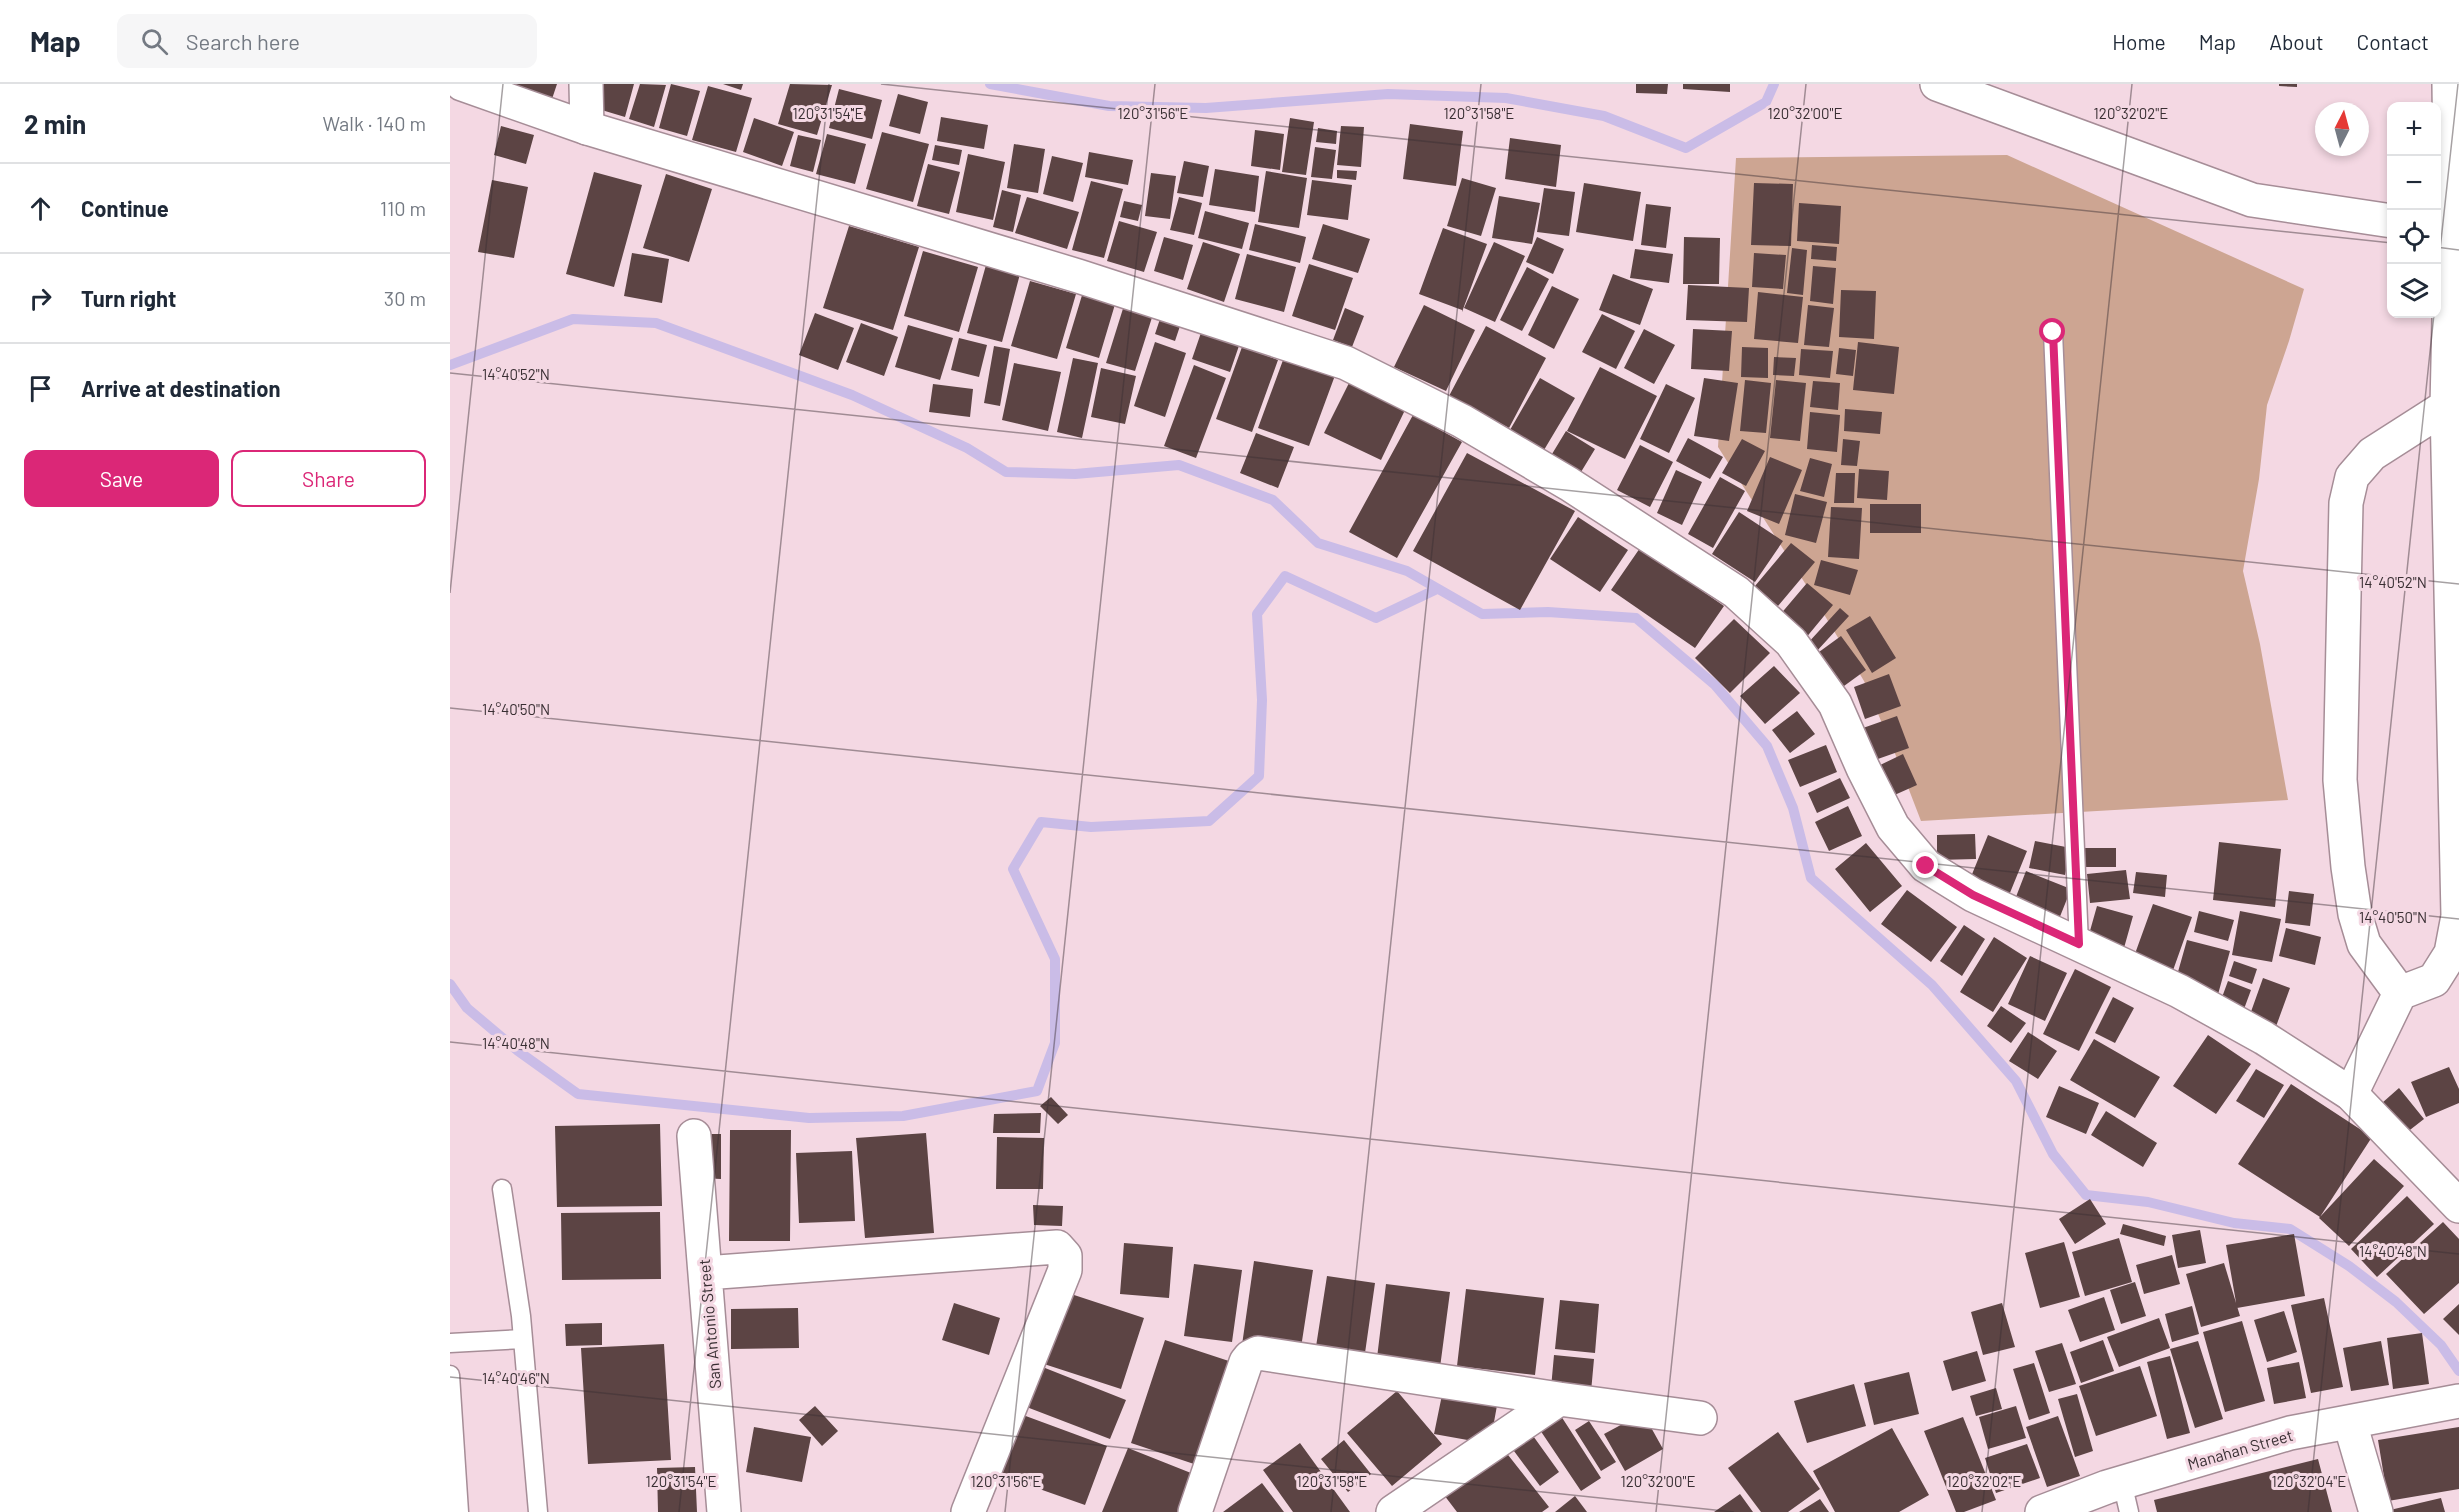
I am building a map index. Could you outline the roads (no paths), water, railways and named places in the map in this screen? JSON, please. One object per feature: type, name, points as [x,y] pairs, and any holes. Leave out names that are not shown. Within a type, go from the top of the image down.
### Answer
[{"type":"street","points":[[462,84],[587,128],[1078,276],[1346,363],[1462,421],[1569,484],[1736,592],[1791,642],[1835,704],[1863,768],[1893,827],[1926,866],[1973,895],[2179,991],[2255,1033],[2351,1094],[2459,1206]]},
{"type":"street","points":[[586,84],[587,128]]},
{"type":"street","points":[[1937,84],[2252,200],[2387,220]]},
{"type":"street","points":[[2351,1094],[2400,993],[2434,980],[2451,953],[2458,916],[2446,406],[2454,280],[2444,230],[2449,84]]},
{"type":"street","points":[[2400,993],[2364,944],[2355,914],[2348,867],[2340,780],[2346,503],[2352,477],[2372,454],[2446,406]]},
{"type":"street","name":"San Antonio Street","points":[[694,1136],[724,1512]]},
{"type":"street","points":[[705,1273],[1057,1247],[1065,1256],[1065,1270],[968,1512]]},
{"type":"street","points":[[1195,1512],[1246,1362],[1258,1353],[1700,1418]]},
{"type":"street","points":[[1405,1509],[1559,1399]]},
{"type":"street","name":"Manahan Street","points":[[2042,1512],[2126,1497],[2290,1433],[2350,1424],[2451,1403]]},
{"type":"street","points":[[2350,1424],[2376,1512]]},
{"type":"lane","points":[[2053,332],[2079,944]]},
{"type":"lane","points":[[502,1190],[523,1339],[538,1512]]},
{"type":"lane","points":[[450,1343],[523,1339]]},
{"type":"lane","points":[[450,1376],[459,1512]]},
{"type":"waterway","points":[[990,84],[1109,106],[1206,108],[1388,94],[1506,98],[1604,116],[1686,148],[1766,102],[1774,84]]},
{"type":"waterway","points":[[450,365],[573,319],[656,323],[852,395],[967,448],[1006,472],[1075,474],[1179,465],[1273,500],[1318,543],[1407,571],[1482,614],[1548,612],[1636,618],[1715,685],[1767,746],[1793,808],[1811,878],[1932,985],[2016,1081],[2053,1154],[2086,1195],[2148,1202],[2234,1223],[2290,1229],[2349,1266],[2396,1302],[2441,1345],[2459,1371]]},
{"type":"waterway","points":[[450,984],[467,1008],[518,1051],[578,1094],[809,1118],[903,1116],[1037,1091],[1055,1043],[1055,959],[1013,869],[1041,822],[1091,827],[1209,821],[1259,776],[1262,700],[1257,614],[1285,576],[1376,618],[1437,589]]}]
